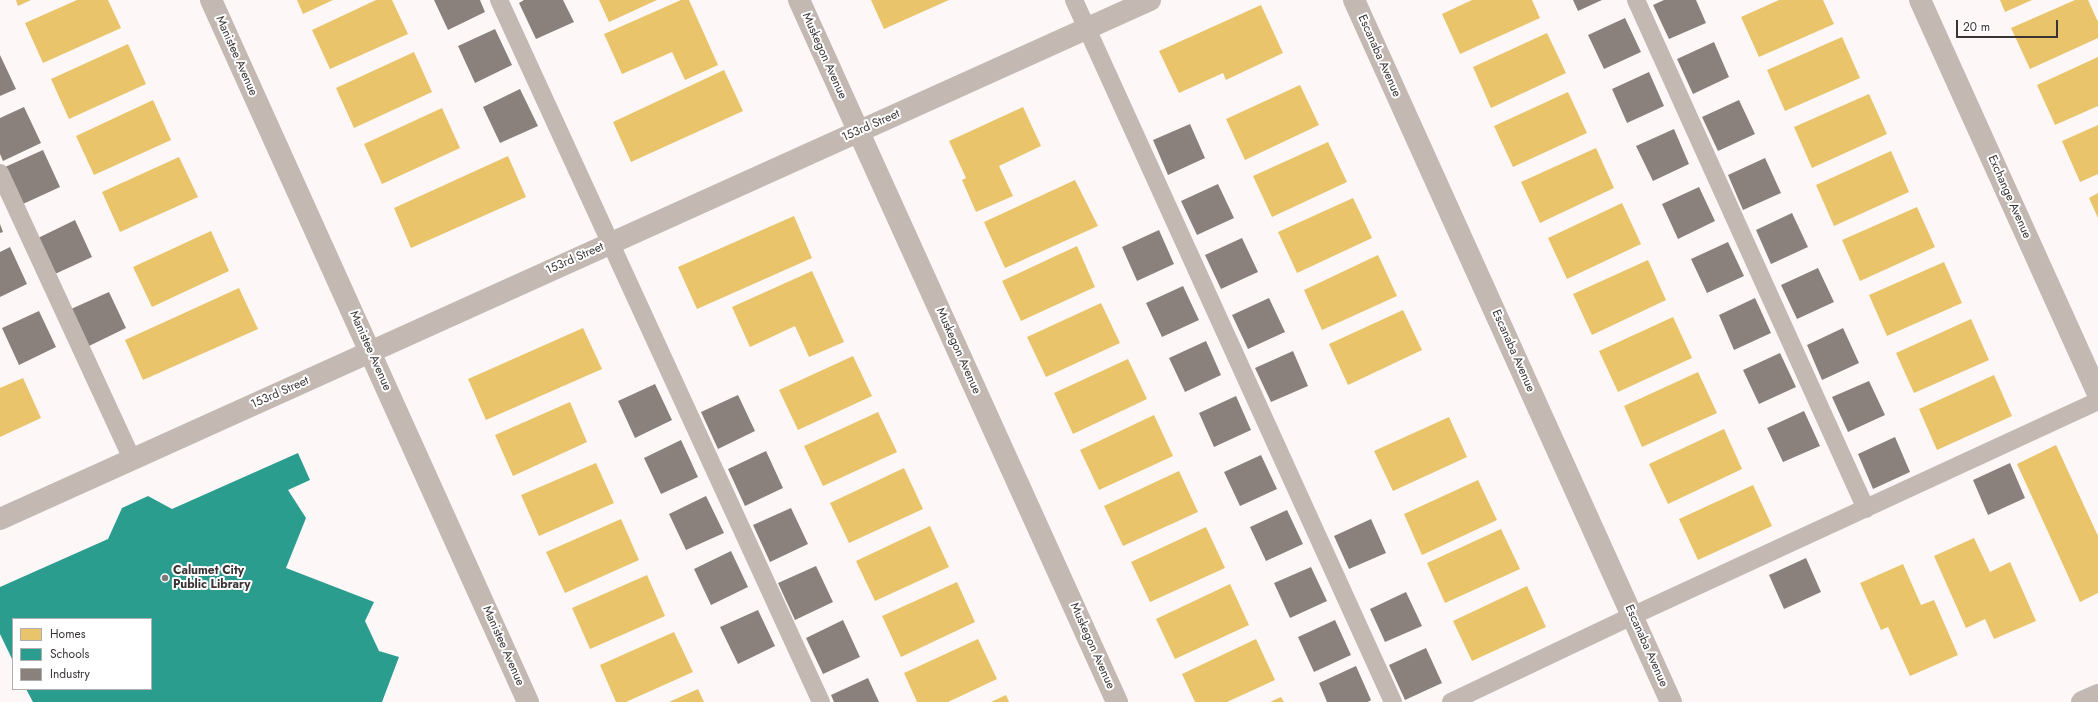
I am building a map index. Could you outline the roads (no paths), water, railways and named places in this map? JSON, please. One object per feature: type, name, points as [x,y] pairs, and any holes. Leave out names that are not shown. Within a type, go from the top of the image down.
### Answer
[{"type":"street","name":"Manistee Avenue","points":[[211,0],[528,702]]},
{"type":"street","name":"Muskegon Avenue","points":[[799,0],[1117,702]]},
{"type":"street","name":"153rd Street","points":[[0,519],[1150,0]]},
{"type":"street","name":"Escanaba Avenue","points":[[1354,0],[1671,702]]},
{"type":"street","name":"Exchange Avenue","points":[[1920,0],[2098,394]]},
{"type":"street","points":[[2082,702],[2098,695]]},
{"type":"lane","points":[[499,0],[609,244],[821,702]]},
{"type":"lane","points":[[1074,0],[1393,702]]},
{"type":"lane","points":[[1636,0],[1866,509]]},
{"type":"lane","points":[[0,173],[132,459]]},
{"type":"lane","points":[[1451,702],[1632,616],[2098,401]]},
{"type":"place","name":"Calumet City Public Library","points":[[165,578]]}]
